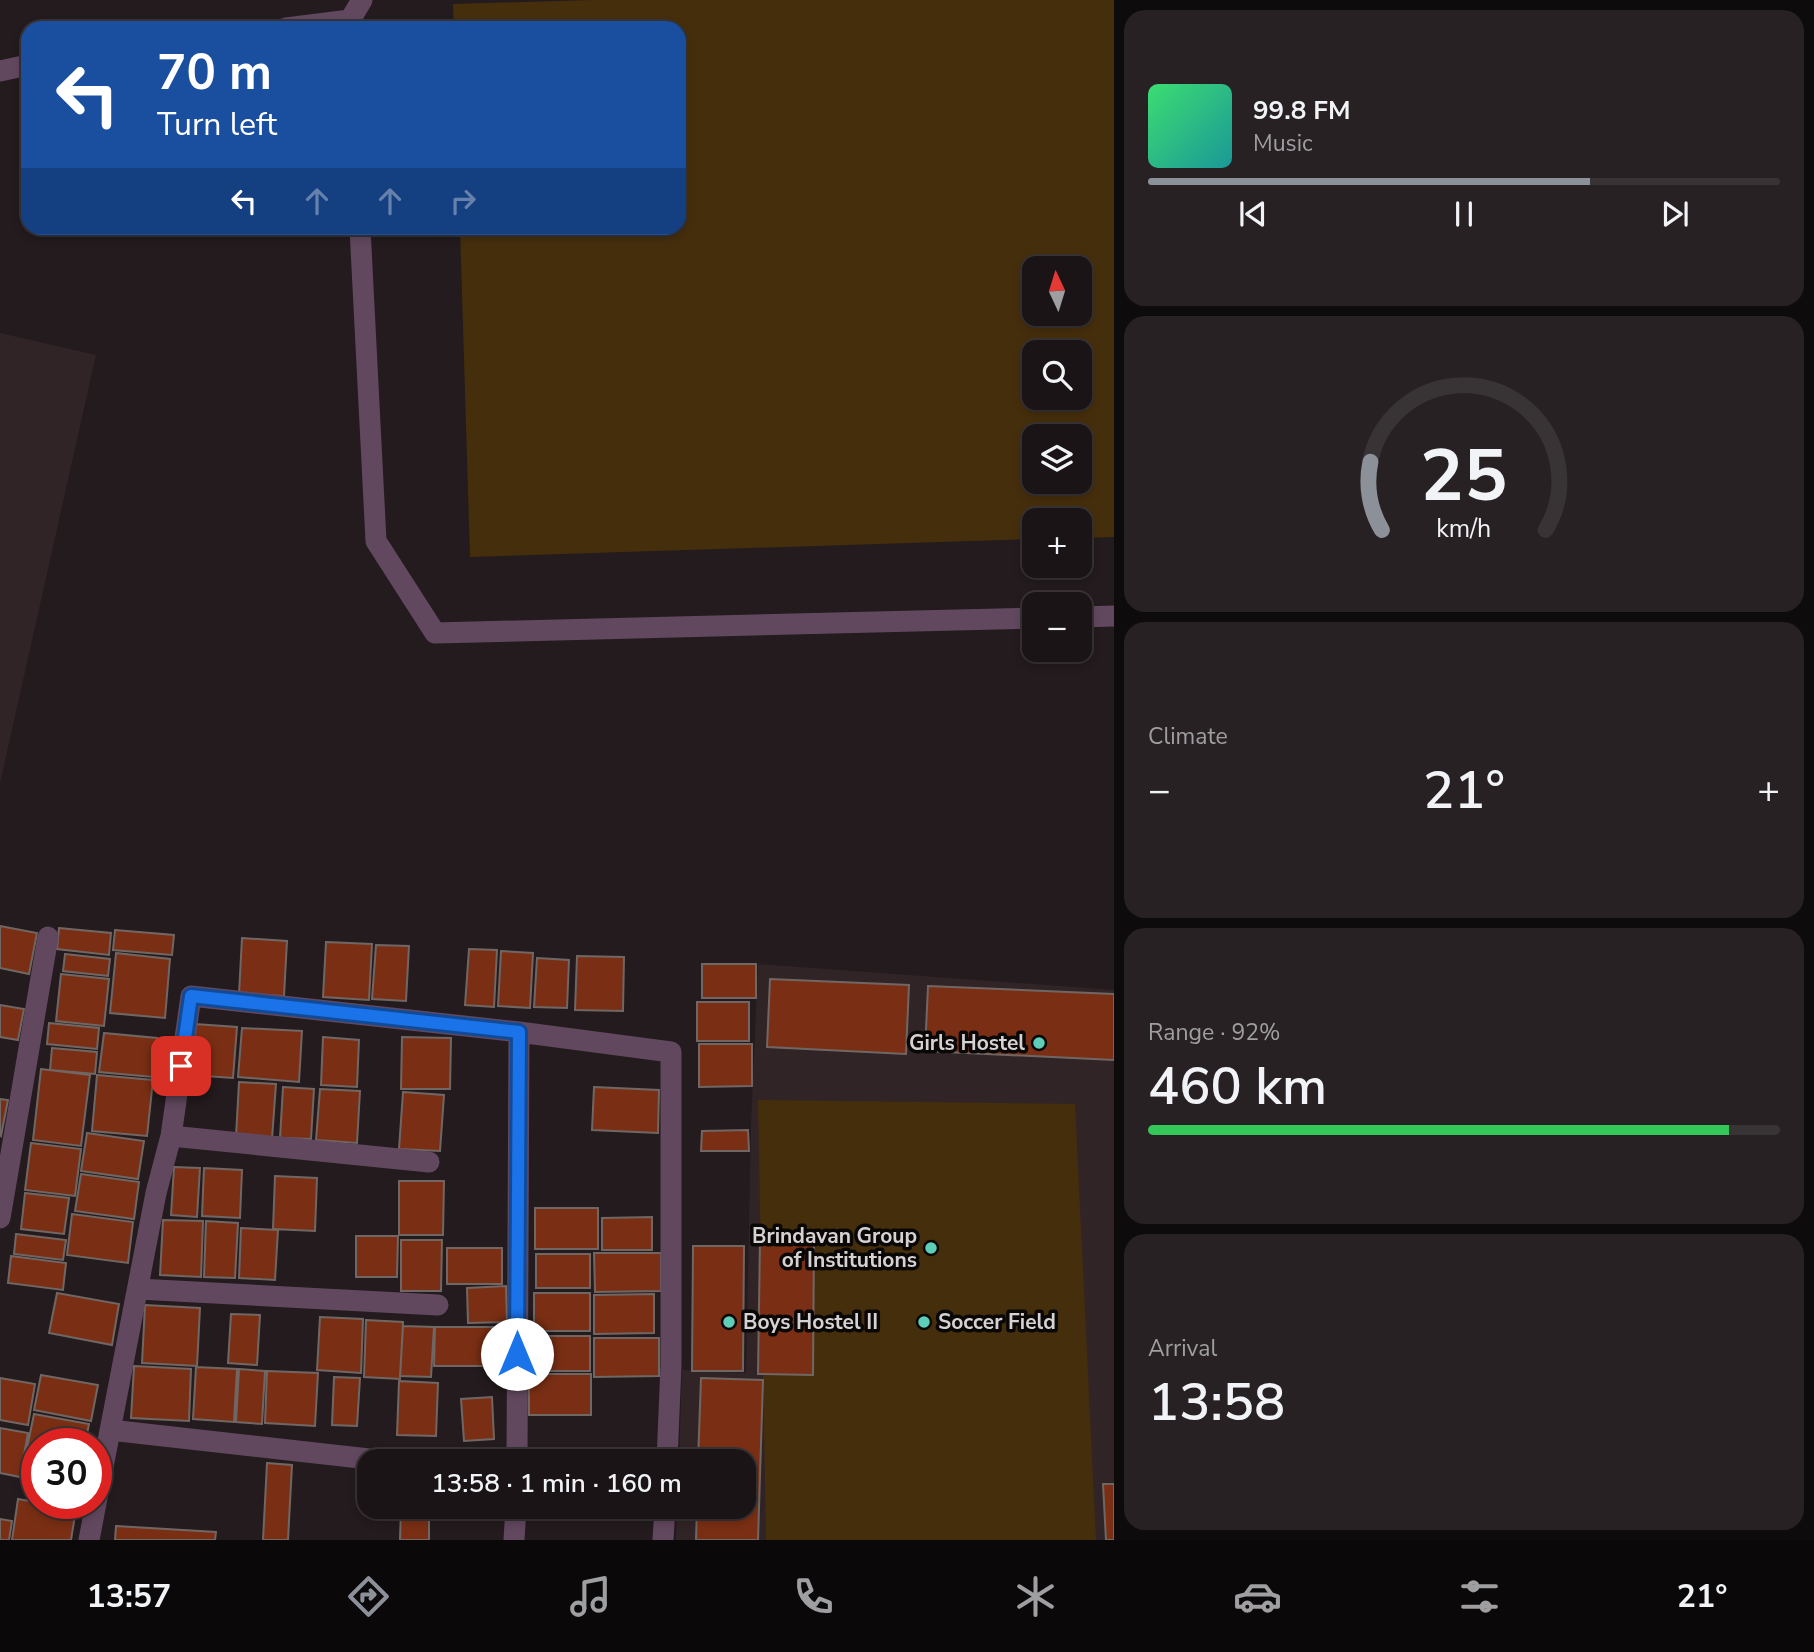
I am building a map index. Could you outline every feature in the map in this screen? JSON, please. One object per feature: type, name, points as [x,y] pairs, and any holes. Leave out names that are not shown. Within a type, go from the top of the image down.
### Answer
[{"type":"street","points":[[352,21],[362,0]]},
{"type":"street","points":[[0,71],[21,66]]},
{"type":"street","points":[[360,235],[376,541],[435,633],[1022,618]]},
{"type":"street","points":[[1092,617],[1114,616]]},
{"type":"street","points":[[0,1218],[48,937]]},
{"type":"street","points":[[110,1428],[156,1193],[171,1136],[191,996],[519,1032],[671,1052],[671,1365],[668,1449]]},
{"type":"street","points":[[517,1449],[519,1032]]},
{"type":"street","points":[[171,1136],[429,1162]]},
{"type":"street","points":[[138,1289],[439,1305]]},
{"type":"street","points":[[112,1430],[357,1458]]},
{"type":"street","points":[[89,1540],[93,1519]]},
{"type":"street","points":[[514,1540],[515,1519]]},
{"type":"street","points":[[663,1540],[664,1519]]},
{"type":"shaded area","points":[[591,0],[1114,0],[1114,537],[1092,538],[1092,508],[1022,508],[1022,539],[470,557],[460,235],[686,235],[686,21],[454,21],[453,4]]},
{"type":"shaded area","points":[[0,333],[96,355],[0,783]]},
{"type":"shaded area","name":"Soccer Field","points":[[758,964],[1114,990],[1114,1540],[676,1540],[677,1519],[756,1519],[756,1449],[679,1449],[682,1370],[746,1373],[751,1125]]},
{"type":"shaded area","name":"Soccer Field","points":[[758,1100],[1075,1104],[1096,1540],[766,1540]]},
{"type":"building","points":[[0,926],[37,933],[29,974],[0,968]]},
{"type":"building","points":[[59,928],[111,933],[109,955],[57,949]]},
{"type":"building","points":[[115,930],[174,935],[172,955],[113,950]]},
{"type":"building","points":[[242,938],[287,941],[284,996],[239,994]]},
{"type":"building","points":[[326,942],[372,944],[369,1000],[323,997]]},
{"type":"building","points":[[376,945],[409,946],[406,1001],[372,999]]},
{"type":"building","points":[[469,949],[497,950],[494,1007],[465,1005]]},
{"type":"building","points":[[501,951],[533,953],[530,1008],[498,1006]]},
{"type":"building","points":[[116,953],[170,959],[165,1018],[110,1013]]},
{"type":"building","points":[[65,954],[110,959],[108,976],[63,971]]},
{"type":"building","points":[[577,956],[624,957],[623,1011],[575,1010]]},
{"type":"building","points":[[537,958],[569,960],[567,1008],[534,1007]]},
{"type":"building","points":[[702,964],[756,964],[756,998],[702,998]]},
{"type":"building","points":[[61,974],[109,979],[104,1026],[56,1021]]},
{"type":"building","points":[[770,979],[909,985],[906,1054],[767,1047]]},
{"type":"building","points":[[928,986],[1114,994],[1114,1060],[925,1051]]},
{"type":"building","points":[[697,1002],[749,1002],[749,1041],[697,1041]]},
{"type":"building","points":[[0,1005],[24,1009],[18,1040],[0,1037]]},
{"type":"building","points":[[49,1023],[99,1028],[97,1049],[47,1044]]},
{"type":"building","points":[[195,1024],[237,1027],[233,1078],[192,1075]]},
{"type":"building","points":[[242,1028],[302,1031],[299,1082],[238,1077]]},
{"type":"building","points":[[104,1033],[157,1038],[153,1077],[99,1072]]},
{"type":"building","points":[[323,1037],[359,1040],[357,1087],[321,1085]]},
{"type":"building","points":[[402,1037],[451,1038],[450,1089],[401,1089]]},
{"type":"building","points":[[699,1044],[752,1044],[752,1086],[699,1087]]},
{"type":"building","points":[[52,1048],[97,1052],[95,1074],[50,1070]]},
{"type":"building","points":[[41,1069],[90,1075],[81,1146],[33,1140]]},
{"type":"building","points":[[97,1075],[153,1080],[147,1136],[92,1131]]},
{"type":"building","points":[[239,1082],[276,1084],[272,1139],[236,1136]]},
{"type":"building","points":[[283,1087],[314,1089],[311,1139],[280,1138]]},
{"type":"building","points":[[594,1087],[659,1090],[658,1133],[592,1130]]},
{"type":"building","points":[[320,1089],[360,1091],[357,1143],[316,1140]]},
{"type":"building","points":[[403,1092],[444,1095],[440,1151],[399,1149]]},
{"type":"building","points":[[0,1099],[8,1100],[1,1136],[0,1135]]},
{"type":"building","points":[[748,1130],[749,1151],[701,1151],[702,1131]]},
{"type":"building","points":[[87,1133],[144,1141],[138,1179],[81,1171]]},
{"type":"building","points":[[31,1143],[81,1149],[75,1196],[25,1190]]},
{"type":"building","points":[[174,1167],[200,1168],[197,1217],[171,1215]]},
{"type":"building","points":[[204,1168],[242,1170],[240,1218],[202,1216]]},
{"type":"building","points":[[81,1174],[139,1182],[134,1219],[75,1211]]},
{"type":"building","points":[[275,1176],[317,1178],[315,1231],[273,1229]]},
{"type":"building","points":[[399,1181],[444,1181],[443,1235],[399,1235]]},
{"type":"building","points":[[25,1193],[69,1198],[64,1234],[21,1229]]},
{"type":"building","points":[[535,1208],[598,1208],[598,1249],[535,1249]]},
{"type":"building","points":[[72,1214],[133,1222],[128,1263],[67,1255]]},
{"type":"building","points":[[652,1217],[652,1250],[602,1250],[602,1218]]},
{"type":"building","points":[[163,1220],[203,1221],[201,1277],[160,1275]]},
{"type":"building","points":[[206,1221],[238,1223],[235,1278],[204,1277]]},
{"type":"building","points":[[241,1228],[278,1230],[275,1280],[239,1278]]},
{"type":"building","points":[[16,1234],[66,1240],[63,1260],[14,1254]]},
{"type":"building","points":[[356,1236],[398,1236],[397,1277],[356,1277]]},
{"type":"building","points":[[760,1239],[814,1239],[813,1375],[758,1374]]},
{"type":"building","points":[[401,1240],[442,1240],[441,1291],[401,1291]]},
{"type":"building","points":[[693,1246],[744,1246],[743,1371],[692,1371]]},
{"type":"building","points":[[447,1248],[502,1248],[502,1284],[447,1284]]},
{"type":"building","points":[[594,1253],[661,1253],[661,1291],[595,1292]]},
{"type":"building","points":[[536,1254],[590,1254],[590,1288],[536,1288]]},
{"type":"building","points":[[11,1256],[66,1263],[63,1290],[8,1283]]},
{"type":"building","points":[[506,1286],[507,1322],[468,1323],[467,1288]]},
{"type":"building","points":[[57,1293],[119,1304],[112,1345],[49,1333]]},
{"type":"building","points":[[534,1293],[590,1293],[590,1331],[534,1331]]},
{"type":"building","points":[[654,1294],[654,1333],[594,1334],[594,1295]]},
{"type":"building","points":[[145,1305],[200,1308],[197,1366],[142,1363]]},
{"type":"building","points":[[231,1314],[260,1315],[257,1365],[228,1363]]},
{"type":"building","points":[[320,1317],[363,1319],[361,1373],[317,1370]]},
{"type":"building","points":[[366,1320],[403,1322],[400,1379],[364,1377]]},
{"type":"building","points":[[403,1326],[434,1327],[431,1377],[400,1376]]},
{"type":"building","points":[[435,1327],[506,1327],[506,1366],[434,1366]]},
{"type":"building","points":[[528,1336],[590,1336],[590,1371],[528,1371]]},
{"type":"building","points":[[594,1338],[659,1338],[659,1376],[594,1377]]},
{"type":"building","points":[[134,1366],[191,1369],[189,1421],[131,1418]]},
{"type":"building","points":[[196,1367],[237,1369],[234,1422],[193,1419]]},
{"type":"building","points":[[239,1369],[265,1371],[262,1424],[236,1422]]},
{"type":"building","points":[[267,1371],[318,1373],[315,1426],[265,1423]]},
{"type":"building","points":[[529,1374],[591,1374],[591,1415],[529,1415]]},
{"type":"building","points":[[41,1375],[98,1385],[91,1421],[34,1410]]},
{"type":"building","points":[[334,1377],[360,1378],[357,1426],[332,1425]]},
{"type":"building","points":[[0,1378],[35,1384],[28,1425],[0,1420]]},
{"type":"building","points":[[701,1378],[763,1380],[758,1540],[696,1540],[697,1519],[756,1519],[756,1449],[698,1449]]},
{"type":"building","points":[[399,1381],[438,1383],[436,1436],[397,1435]]},
{"type":"building","points":[[492,1397],[494,1439],[464,1441],[461,1399]]},
{"type":"building","points":[[34,1414],[89,1424],[88,1428],[31,1428]]},
{"type":"building","points":[[0,1428],[21,1432],[20,1477],[0,1473]]},
{"type":"building","points":[[267,1463],[292,1465],[288,1540],[263,1540]]},
{"type":"building","points":[[1103,1484],[1114,1484],[1114,1540],[1106,1540]]},
{"type":"building","points":[[18,1499],[21,1500],[21,1519],[74,1519],[71,1540],[12,1540]]},
{"type":"building","points":[[0,1519],[12,1521],[9,1540],[0,1540]]},
{"type":"building","points":[[401,1519],[429,1519],[429,1540],[400,1540]]},
{"type":"building","points":[[116,1526],[216,1532],[215,1540],[115,1540]]},
{"type":"place","name":"Girls Hostel","points":[[1039,1043]]},
{"type":"place","name":"Brindavan Group of Institutions","points":[[931,1248]]},
{"type":"place","name":"Boys Hostel II","points":[[729,1322]]},
{"type":"place","name":"Soccer Field","points":[[924,1322]]},
{"type":"route","points":[[181,1066],[191,996],[519,1032],[517,1354]]}]
